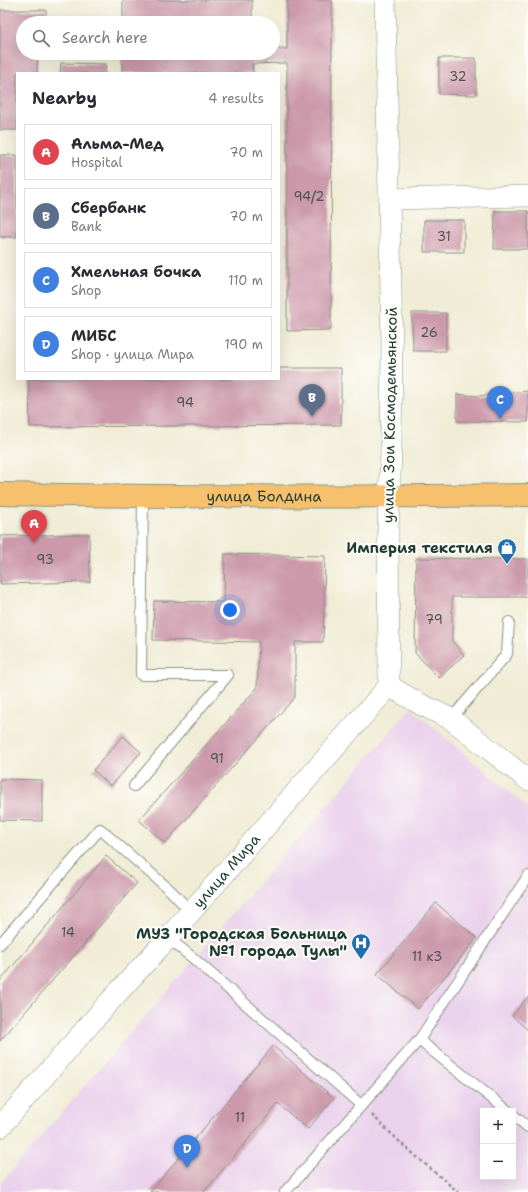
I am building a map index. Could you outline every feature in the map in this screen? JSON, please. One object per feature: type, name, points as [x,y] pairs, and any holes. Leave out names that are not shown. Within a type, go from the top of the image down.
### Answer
[{"type":"main road","name":"улица Болдина","points":[[0,494],[389,497],[528,495]]},
{"type":"street","name":"улица Зои Космодемьянской","points":[[386,0],[392,350],[389,497],[389,686]]},
{"type":"street","points":[[390,198],[528,196]]},
{"type":"street","points":[[389,686],[420,704],[451,719],[528,780]]},
{"type":"street","name":"улица Мира","points":[[0,1128],[111,1000],[168,938],[389,686]]},
{"type":"lane","points":[[134,786],[228,675],[141,675],[143,496]]},
{"type":"lane","points":[[451,719],[507,654],[509,622]]},
{"type":"lane","points":[[0,944],[100,829],[171,891],[191,912]]},
{"type":"lane","points":[[285,1192],[420,1040],[528,876]]},
{"type":"lane","points":[[168,938],[193,958],[361,1105]]},
{"type":"lane","points":[[420,1040],[504,1108]]},
{"type":"lane","points":[[516,1117],[528,1127]]},
{"type":"path","points":[[361,1105],[403,1145],[458,1192]]},
{"type":"shaded area","name":"МУЗ \"Городская Больница №1 города Тулы\"","points":[[411,708],[528,808],[528,1192],[0,1192],[0,1184]]},
{"type":"building","points":[[123,0],[252,0],[252,16],[123,16]]},
{"type":"building","points":[[287,0],[332,0],[331,330],[287,331],[287,63],[252,64],[253,72],[122,72],[122,60],[280,60],[280,49],[287,49]]},
{"type":"building","points":[[0,10],[46,10],[46,16],[16,16],[16,60],[38,60],[37,72],[16,72],[16,130],[0,130]]},
{"type":"building","points":[[439,58],[476,58],[476,95],[439,94]]},
{"type":"building","points":[[61,63],[106,64],[105,72],[60,72]]},
{"type":"building","points":[[0,155],[16,155],[16,237],[0,237]]},
{"type":"building","points":[[495,211],[528,211],[528,249],[494,249]]},
{"type":"building","points":[[424,220],[464,220],[464,252],[424,252]]},
{"type":"building","points":[[412,313],[446,313],[446,351],[413,351]]},
{"type":"building","points":[[280,368],[341,368],[341,425],[30,427],[29,380],[280,380]]},
{"type":"building","points":[[528,391],[528,422],[457,421],[457,394],[477,396]]},
{"type":"building","points":[[89,534],[90,582],[0,584],[0,536]]},
{"type":"building","points":[[225,554],[325,556],[323,642],[295,642],[295,697],[165,843],[139,820],[257,688],[259,642],[153,640],[154,601],[224,602]]},
{"type":"building","points":[[416,558],[528,559],[528,597],[452,597],[452,641],[464,655],[439,678],[415,653]]},
{"type":"building","points":[[123,736],[141,752],[111,786],[93,770]]},
{"type":"building","points":[[0,779],[42,780],[42,821],[0,820]]},
{"type":"building","points":[[106,856],[137,883],[0,1041],[0,981]]},
{"type":"building","points":[[436,903],[477,938],[418,1009],[377,974]]},
{"type":"building","points":[[528,997],[528,1030],[512,1016]]},
{"type":"building","points":[[273,1046],[334,1098],[308,1129],[278,1104],[204,1192],[150,1192]]},
{"type":"place","name":"Сбербанк","points":[[312,417]]},
{"type":"place","name":"Хмельная бочка","points":[[500,419]]},
{"type":"place","name":"Альма-Мед","points":[[34,543]]},
{"type":"place","name":"Империя текстиля","points":[[507,565]]},
{"type":"place","name":"МУЗ \"Городская Больница №1 города Тулы\"","points":[[361,960]]},
{"type":"place","name":"МИБС","points":[[187,1168]]}]
